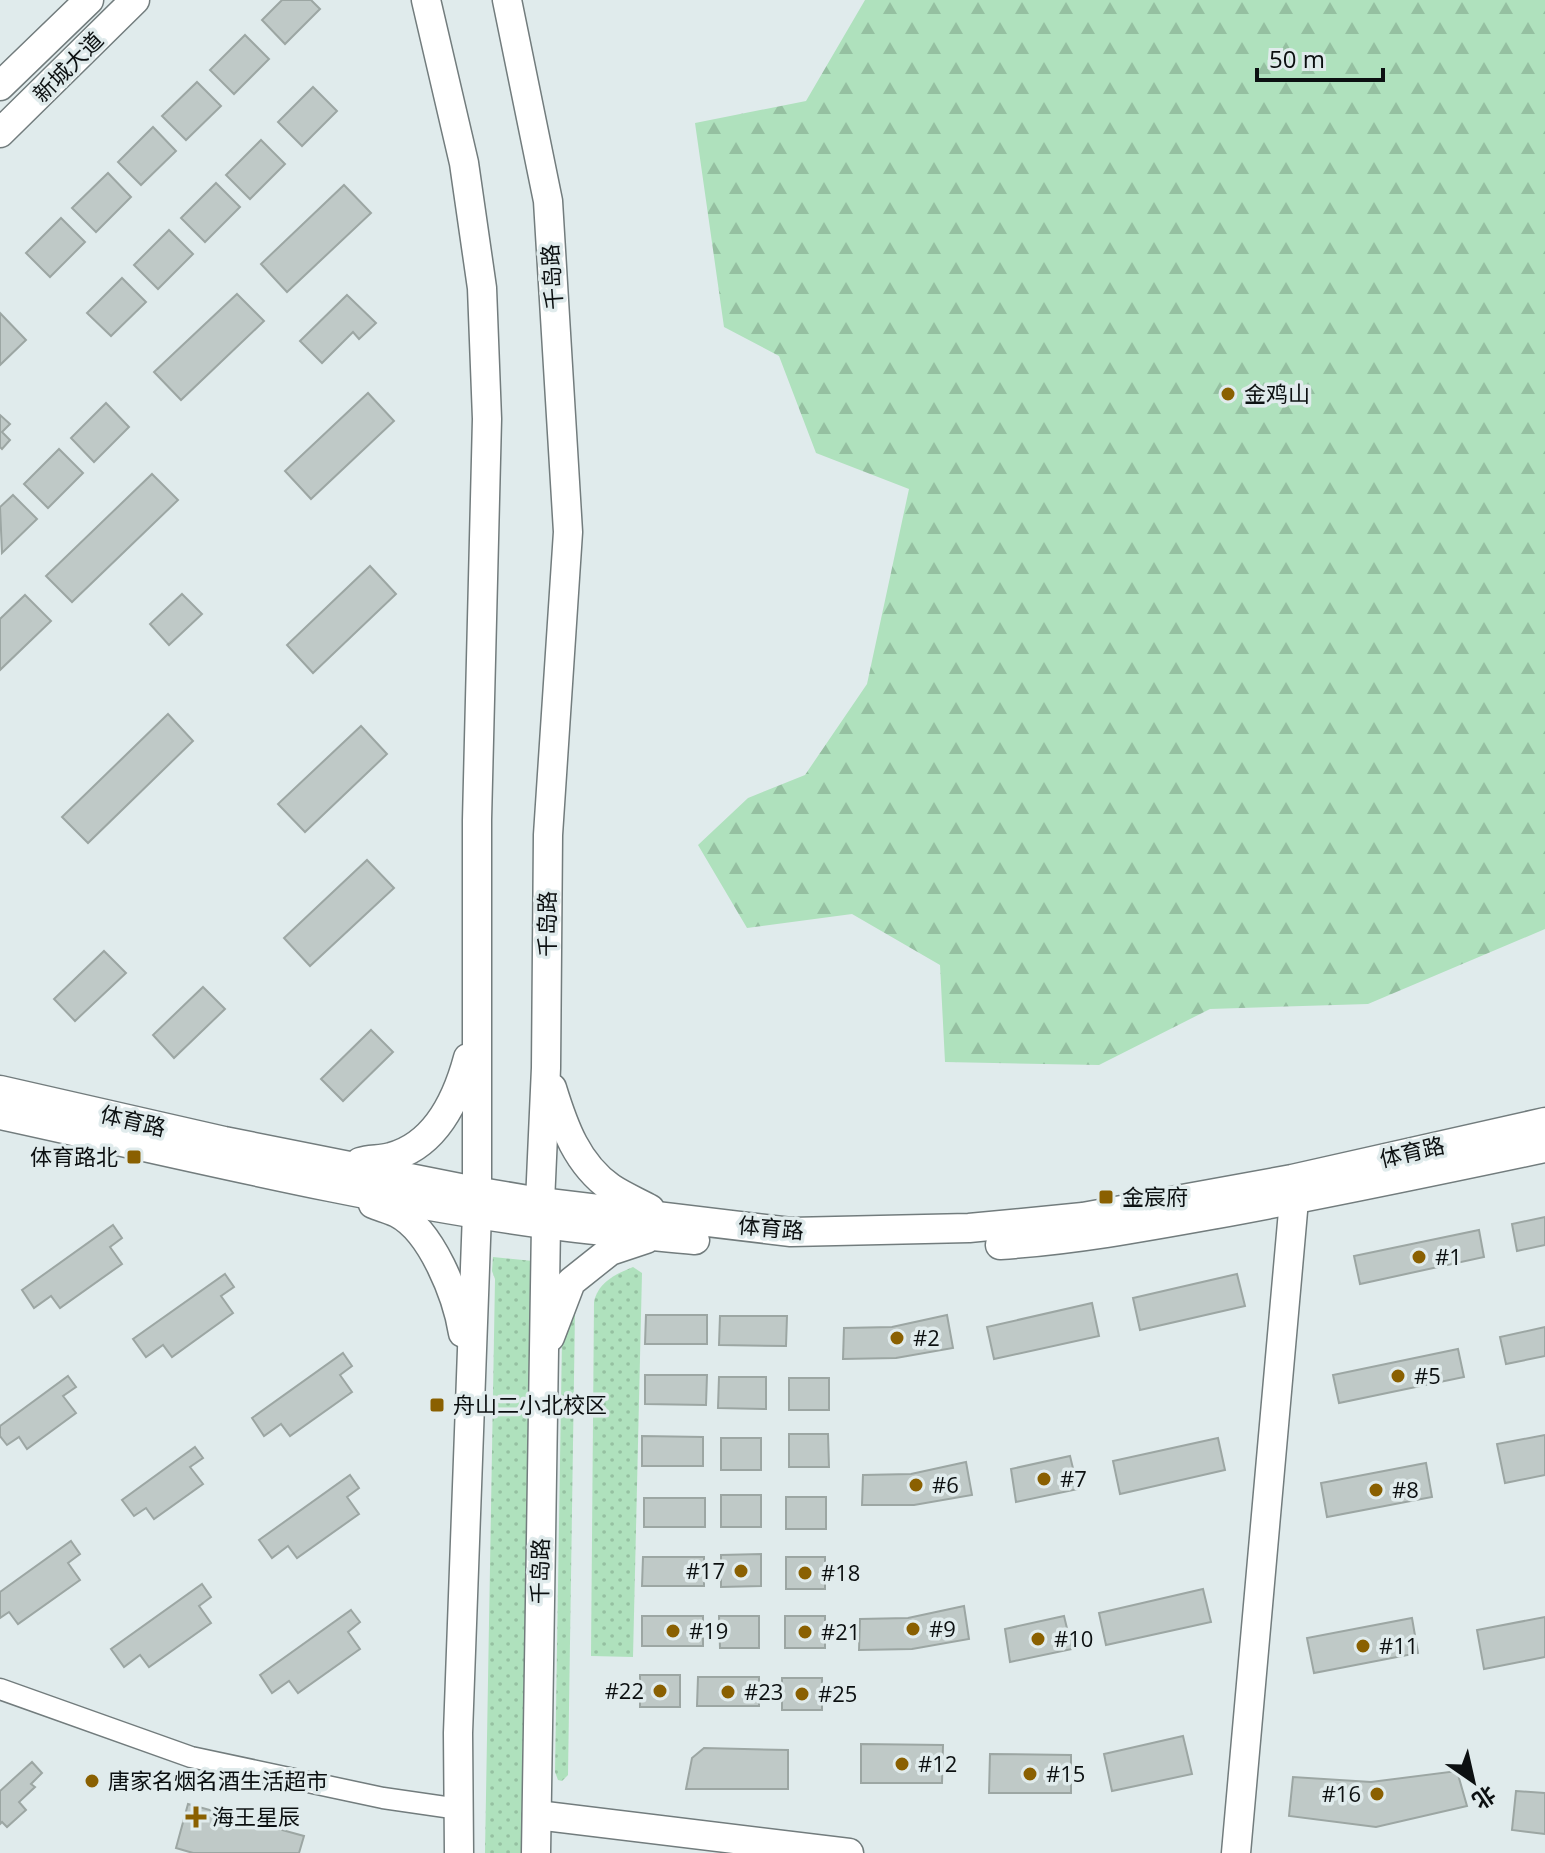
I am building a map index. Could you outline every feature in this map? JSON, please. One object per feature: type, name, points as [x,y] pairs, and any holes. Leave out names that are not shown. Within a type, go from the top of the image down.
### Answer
[{"type":"street","name":"新城大道","points":[[0,86],[89,0]]},
{"type":"street","name":"新城大道","points":[[0,133],[135,0]]},
{"type":"street","points":[[426,0],[464,163],[482,288],[487,419],[477,820],[476,1202],[458,1733],[459,1853]]},
{"type":"street","name":"千岛路","points":[[507,0],[548,201],[568,532],[548,835],[536,1853]]},
{"type":"street","points":[[344,1165],[393,1157],[419,1143],[440,1124],[455,1098],[476,1022]]},
{"type":"street","points":[[543,1357],[571,1282],[610,1251],[658,1226],[590,1171],[575,1149],[561,1118],[546,1068]]},
{"type":"street","name":"体育路","points":[[2,1106],[224,1141],[344,1165],[476,1202]]},
{"type":"street","name":"体育路","points":[[2,1106],[285,1176],[658,1226],[792,1249],[975,1247],[1065,1241],[1293,1190],[1545,1122]]},
{"type":"street","name":"体育路","points":[[1293,1190],[1545,1148]]},
{"type":"street","points":[[285,1176],[304,1187],[398,1214],[414,1227],[434,1255],[459,1309],[471,1370]]},
{"type":"street","points":[[1236,1853],[1293,1190]]},
{"type":"street","points":[[0,1689],[191,1757],[383,1798],[459,1809]]},
{"type":"street","points":[[537,1815],[849,1853]]},
{"type":"green space","points":[[865,0],[1545,0],[1545,929],[1368,1004],[1210,1009],[1099,1065],[945,1062],[940,965],[852,914],[747,928],[698,845],[748,798],[805,775],[867,684],[909,489],[816,453],[779,356],[724,327],[695,123],[806,101]]},
{"type":"green space","points":[[493,1257],[533,1261],[522,1853],[485,1853]]},
{"type":"green space","points":[[633,1267],[642,1273],[633,1657],[591,1656],[594,1302],[604,1284]]},
{"type":"green space","points":[[575,1312],[568,1775],[562,1781],[558,1780],[555,1772],[562,1338]]},
{"type":"building","points":[[282,0],[311,0],[320,9],[285,44],[262,20]]},
{"type":"building","points":[[245,35],[269,59],[234,94],[210,70]]},
{"type":"building","points":[[197,82],[221,106],[186,140],[162,116]]},
{"type":"building","points":[[313,87],[337,111],[302,146],[278,122]]},
{"type":"building","points":[[153,127],[176,151],[141,185],[118,162]]},
{"type":"building","points":[[261,140],[285,164],[250,199],[226,175]]},
{"type":"building","points":[[108,173],[131,197],[96,232],[72,208]]},
{"type":"building","points":[[216,183],[240,207],[205,242],[181,218]]},
{"type":"building","points":[[344,185],[371,213],[287,292],[261,264]]},
{"type":"building","points":[[61,218],[85,242],[50,277],[26,253]]},
{"type":"building","points":[[169,230],[193,254],[158,289],[134,265]]},
{"type":"building","points":[[122,278],[146,302],[111,336],[87,313]]},
{"type":"building","points":[[237,294],[264,321],[181,400],[154,372]]},
{"type":"building","points":[[347,295],[376,323],[359,339],[353,332],[322,363],[300,341]]},
{"type":"building","points":[[0,313],[26,340],[0,365]]},
{"type":"building","points":[[368,393],[394,421],[311,499],[285,471]]},
{"type":"building","points":[[106,403],[129,427],[94,462],[71,438]]},
{"type":"building","points":[[0,415],[10,424],[2,432],[10,440],[2,449],[0,447]]},
{"type":"building","points":[[59,449],[83,473],[48,508],[24,484]]},
{"type":"building","points":[[152,474],[178,500],[72,602],[46,576]]},
{"type":"building","points":[[13,495],[37,519],[2,553],[0,507]]},
{"type":"building","points":[[370,566],[396,594],[313,673],[287,645]]},
{"type":"building","points":[[182,594],[202,614],[169,645],[150,624]]},
{"type":"building","points":[[25,595],[51,621],[0,670],[0,619]]},
{"type":"building","points":[[168,714],[193,741],[88,843],[62,817]]},
{"type":"building","points":[[361,726],[387,754],[305,832],[278,804]]},
{"type":"building","points":[[367,860],[394,888],[310,966],[284,938]]},
{"type":"building","points":[[104,951],[126,973],[75,1021],[54,999]]},
{"type":"building","points":[[203,987],[225,1009],[174,1058],[153,1035]]},
{"type":"building","points":[[371,1030],[393,1052],[343,1101],[321,1079]]},
{"type":"building","points":[[1545,1217],[1545,1245],[1517,1251],[1512,1224]]},
{"type":"building","points":[[113,1225],[122,1238],[110,1247],[122,1264],[60,1308],[51,1296],[34,1308],[22,1290]]},
{"type":"building","name":"#1","points":[[1479,1230],[1484,1257],[1360,1284],[1354,1256]]},
{"type":"building","points":[[225,1274],[234,1287],[221,1296],[233,1313],[172,1357],[163,1345],[146,1357],[133,1339]]},
{"type":"building","points":[[1237,1274],[1245,1306],[1140,1330],[1133,1298]]},
{"type":"building","points":[[1092,1303],[1099,1336],[994,1359],[987,1327]]},
{"type":"building","points":[[646,1315],[707,1315],[707,1344],[645,1344]]},
{"type":"building","name":"#2","points":[[947,1315],[953,1348],[896,1358],[843,1359],[844,1328],[892,1327]]},
{"type":"building","points":[[720,1316],[787,1316],[786,1346],[719,1345]]},
{"type":"building","points":[[1545,1327],[1545,1356],[1506,1364],[1500,1337]]},
{"type":"building","name":"#5","points":[[1458,1349],[1464,1377],[1339,1403],[1333,1375]]},
{"type":"building","points":[[343,1353],[352,1366],[340,1375],[352,1392],[290,1436],[281,1424],[264,1436],[252,1418]]},
{"type":"building","points":[[645,1375],[707,1375],[706,1405],[645,1404]]},
{"type":"building","points":[[68,1376],[76,1387],[63,1396],[76,1413],[27,1449],[19,1437],[7,1445],[0,1436],[0,1426]]},
{"type":"building","points":[[719,1377],[766,1377],[766,1409],[718,1408]]},
{"type":"building","points":[[789,1378],[829,1378],[829,1410],[789,1410]]},
{"type":"building","points":[[789,1434],[828,1434],[829,1467],[789,1467]]},
{"type":"building","points":[[1545,1435],[1545,1475],[1505,1483],[1497,1444]]},
{"type":"building","points":[[642,1436],[703,1437],[703,1466],[642,1466]]},
{"type":"building","points":[[721,1438],[761,1438],[761,1470],[721,1470]]},
{"type":"building","points":[[1218,1438],[1225,1470],[1120,1494],[1113,1461]]},
{"type":"building","points":[[195,1447],[203,1458],[190,1467],[203,1484],[154,1519],[146,1508],[134,1516],[122,1500]]},
{"type":"building","name":"#7","points":[[1070,1456],[1078,1489],[1016,1502],[1011,1469]]},
{"type":"building","name":"#6","points":[[966,1462],[972,1495],[914,1505],[862,1505],[863,1475],[911,1474]]},
{"type":"building","name":"#8","points":[[1426,1463],[1432,1497],[1327,1517],[1321,1483]]},
{"type":"building","points":[[350,1475],[359,1488],[347,1497],[359,1514],[297,1558],[288,1546],[272,1558],[259,1540]]},
{"type":"building","points":[[721,1495],[761,1495],[761,1527],[721,1527]]},
{"type":"building","points":[[786,1497],[826,1497],[826,1529],[786,1529]]},
{"type":"building","points":[[644,1498],[705,1498],[705,1527],[644,1527]]},
{"type":"building","points":[[71,1541],[80,1554],[68,1563],[80,1580],[18,1624],[9,1612],[0,1618],[0,1592]]},
{"type":"building","name":"#17","points":[[761,1554],[761,1586],[721,1587],[721,1555]]},
{"type":"building","points":[[643,1557],[704,1557],[704,1586],[642,1586]]},
{"type":"building","name":"#18","points":[[786,1557],[825,1557],[825,1589],[786,1589]]},
{"type":"building","points":[[202,1584],[211,1597],[199,1606],[211,1623],[149,1667],[140,1655],[124,1667],[111,1649]]},
{"type":"building","points":[[1203,1589],[1211,1622],[1106,1645],[1099,1613]]},
{"type":"building","name":"#9","points":[[964,1606],[969,1639],[912,1649],[859,1650],[860,1619],[908,1618]]},
{"type":"building","points":[[351,1610],[360,1622],[348,1632],[360,1649],[298,1693],[289,1681],[272,1693],[260,1675]]},
{"type":"building","name":"#19","points":[[642,1616],[703,1616],[703,1646],[642,1646]]},
{"type":"building","points":[[719,1616],[759,1616],[759,1648],[720,1648]]},
{"type":"building","name":"#21","points":[[785,1616],[825,1616],[825,1648],[785,1648]]},
{"type":"building","name":"#10","points":[[1064,1616],[1072,1649],[1010,1662],[1005,1629]]},
{"type":"building","points":[[1545,1617],[1545,1657],[1484,1669],[1477,1630]]},
{"type":"building","name":"#11","points":[[1412,1618],[1418,1653],[1314,1673],[1307,1638]]},
{"type":"building","name":"#22","points":[[640,1675],[680,1675],[680,1707],[640,1707]]},
{"type":"building","name":"#23","points":[[698,1677],[759,1677],[759,1706],[697,1706]]},
{"type":"building","name":"#25","points":[[782,1678],[822,1678],[822,1710],[782,1710]]},
{"type":"building","points":[[1183,1736],[1192,1774],[1112,1791],[1104,1754]]},
{"type":"building","name":"#12","points":[[861,1744],[943,1745],[942,1783],[861,1783]]},
{"type":"building","points":[[704,1748],[788,1750],[788,1789],[686,1789],[692,1758]]},
{"type":"building","name":"#15","points":[[990,1754],[1071,1755],[1071,1793],[989,1793]]},
{"type":"building","points":[[32,1762],[42,1773],[31,1784],[35,1787],[19,1802],[26,1810],[7,1827],[2,1822],[0,1824],[0,1791]]},
{"type":"building","name":"#16","points":[[1457,1771],[1467,1806],[1376,1827],[1289,1816],[1293,1777],[1371,1782]]},
{"type":"building","points":[[1516,1791],[1545,1793],[1545,1834],[1512,1830]]},
{"type":"building","points":[[188,1804],[304,1836],[299,1853],[193,1853],[176,1848]]},
{"type":"place","name":"金鸡山","points":[[1228,394]]},
{"type":"place","name":"体育路北","points":[[134,1157]]},
{"type":"place","name":"金宸府","points":[[1106,1197]]},
{"type":"place","name":"#1","points":[[1419,1257]]},
{"type":"place","name":"#2","points":[[897,1338]]},
{"type":"place","name":"#5","points":[[1398,1376]]},
{"type":"place","name":"舟山二小北校区","points":[[437,1405]]},
{"type":"place","name":"#7","points":[[1044,1479]]},
{"type":"place","name":"#6","points":[[916,1485]]},
{"type":"place","name":"#8","points":[[1376,1490]]},
{"type":"place","name":"#17","points":[[741,1571]]},
{"type":"place","name":"#18","points":[[805,1573]]},
{"type":"place","name":"#9","points":[[913,1629]]},
{"type":"place","name":"#19","points":[[673,1631]]},
{"type":"place","name":"#21","points":[[805,1632]]},
{"type":"place","name":"#10","points":[[1038,1639]]},
{"type":"place","name":"#11","points":[[1363,1646]]},
{"type":"place","name":"#22","points":[[660,1691]]},
{"type":"place","name":"#23","points":[[728,1692]]},
{"type":"place","name":"#25","points":[[802,1694]]},
{"type":"place","name":"#12","points":[[902,1764]]},
{"type":"place","name":"#15","points":[[1030,1774]]},
{"type":"place","name":"唐家名烟名酒生活超市","points":[[92,1781]]},
{"type":"place","name":"#16","points":[[1377,1794]]},
{"type":"place","name":"海王星辰","points":[[196,1817]]}]
